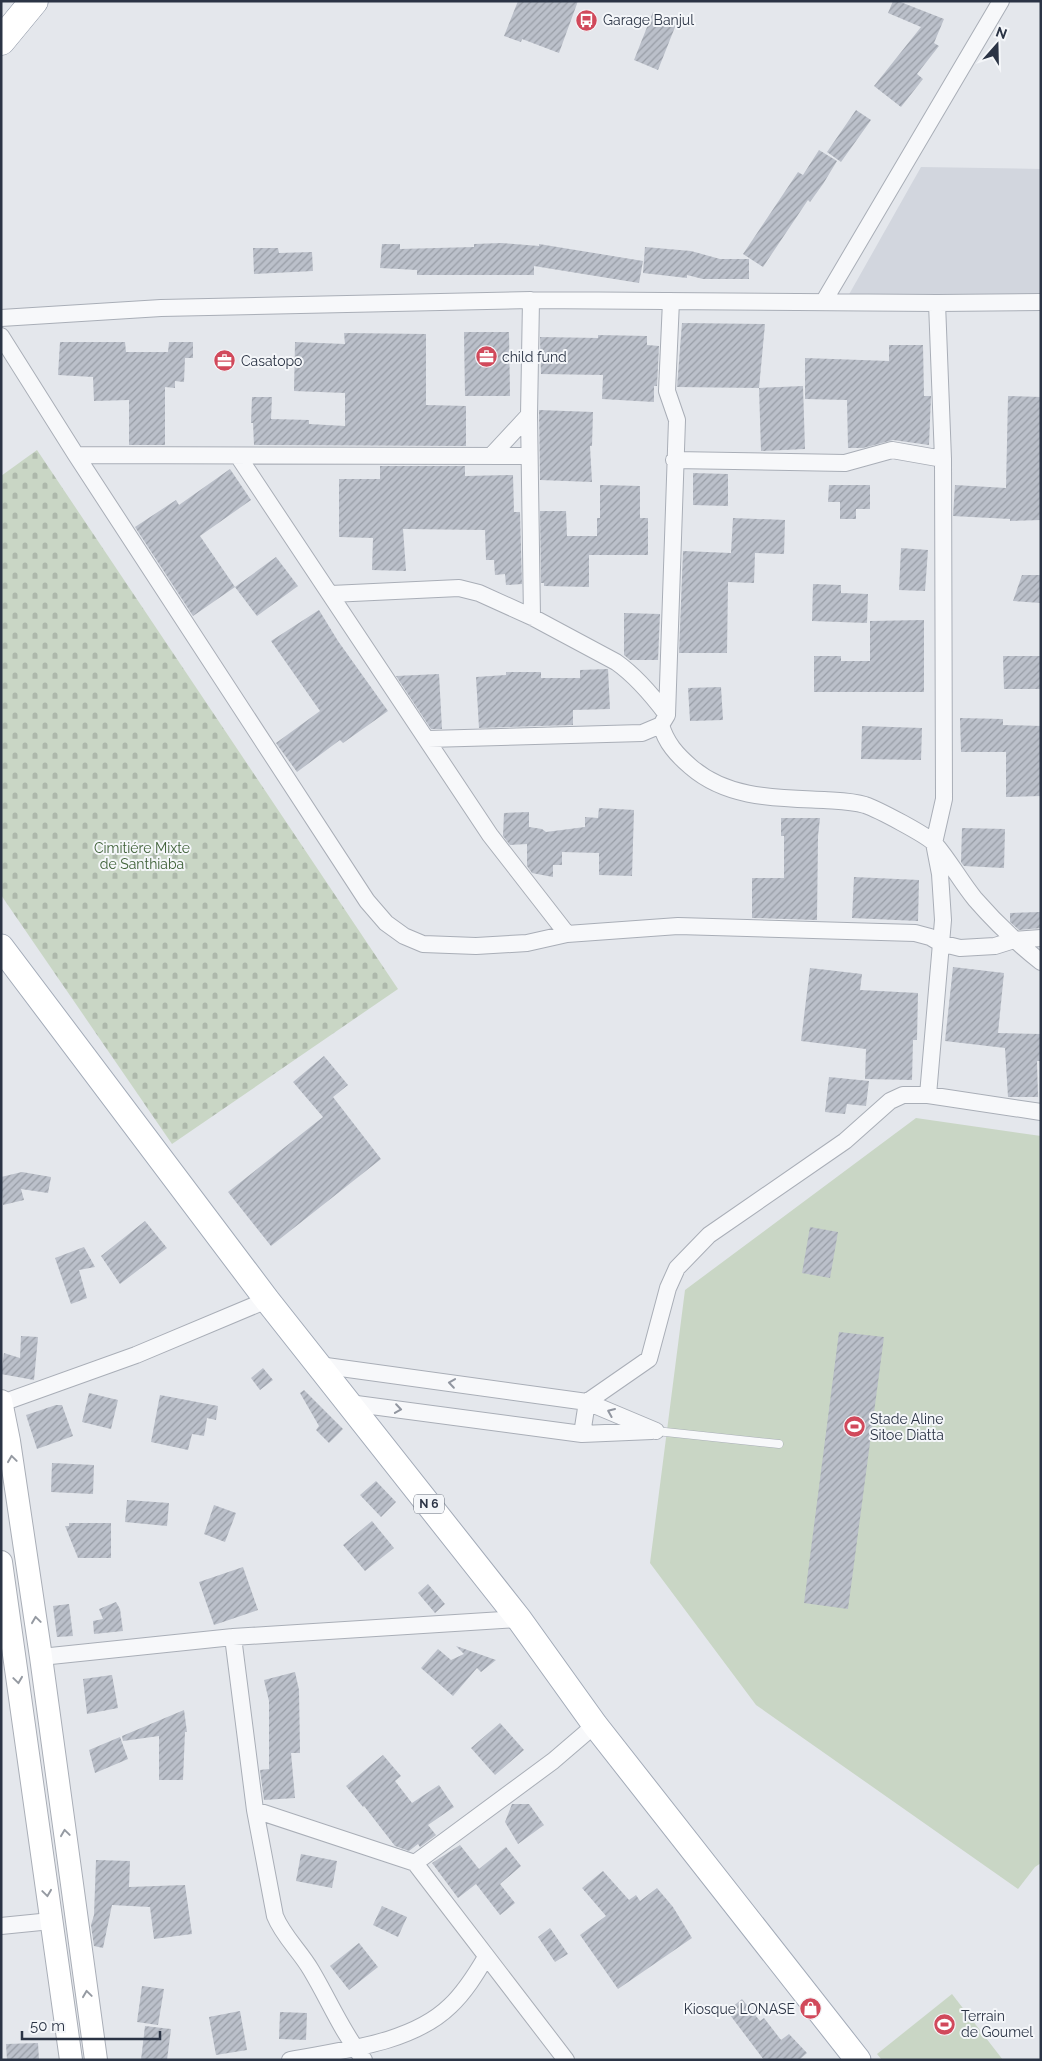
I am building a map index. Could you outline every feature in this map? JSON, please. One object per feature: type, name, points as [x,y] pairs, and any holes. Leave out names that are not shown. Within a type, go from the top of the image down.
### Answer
[{"type":"highway","points":[[1,41],[34,1]]},
{"type":"main road","name":"N 6","points":[[1,947],[267,1300],[519,1619],[595,1725],[858,2060]]},
{"type":"street","points":[[824,301],[1001,1]]},
{"type":"street","points":[[531,300],[529,456],[532,617]]},
{"type":"street","points":[[1,318],[161,308],[531,300],[1041,302]]},
{"type":"street","points":[[670,302],[667,391],[677,420],[664,720],[668,744],[682,760],[703,778],[729,789],[754,796],[848,802],[866,805],[886,814],[934,843],[976,900],[1014,940],[1041,962]]},
{"type":"street","points":[[928,1095],[943,920],[940,874],[934,843],[944,799],[943,460],[936,303]]},
{"type":"street","points":[[1,336],[76,455],[367,901],[386,923],[404,936],[423,944],[493,945],[527,943],[567,934],[678,926],[915,934],[930,937],[940,943],[960,948],[995,946],[1014,940],[1041,938]]},
{"type":"street","points":[[491,456],[529,415]]},
{"type":"street","points":[[674,460],[845,463],[892,450],[943,460]]},
{"type":"street","points":[[76,455],[529,456]]},
{"type":"street","points":[[238,456],[428,739],[490,835],[567,934]]},
{"type":"street","points":[[331,594],[459,588],[479,592],[532,617],[621,666],[651,693],[664,720]]},
{"type":"street","points":[[428,739],[642,733],[664,720]]},
{"type":"street","points":[[582,1434],[587,1402],[649,1359],[668,1288],[677,1268],[709,1235],[845,1141],[890,1101],[903,1095],[928,1095],[1041,1112]]},
{"type":"street","points":[[96,2060],[41,1656],[2,1402],[136,1355],[267,1300]]},
{"type":"street","points":[[320,1366],[587,1402],[656,1431]]},
{"type":"street","points":[[349,1402],[582,1434],[656,1431]]},
{"type":"street","points":[[1,1562],[7,1645],[71,2060]]},
{"type":"street","points":[[41,1656],[233,1637],[519,1619]]},
{"type":"street","points":[[233,1637],[255,1810],[269,1893],[276,1921],[310,1968],[359,2054]]},
{"type":"street","points":[[414,1863],[553,1761],[595,1725]]},
{"type":"street","points":[[255,1810],[414,1863],[566,2060]]},
{"type":"street","points":[[1,1926],[51,1921]]},
{"type":"street","points":[[290,2060],[359,2054],[389,2039],[414,2030],[436,2018],[451,2006],[468,1986],[486,1957]]},
{"type":"lane","points":[[656,1431],[779,1444]]},
{"type":"shaded area","points":[[921,167],[1041,169],[1041,295],[847,298]]},
{"type":"green space","name":"Cimitiére Mixte de Santhiaba","points":[[37,450],[398,989],[172,1144],[1,895],[1,476]]},
{"type":"green space","name":"Stade Aline Sitoe Diatta","points":[[916,1118],[1041,1136],[1041,1863],[1035,1867],[1018,1889],[756,1705],[650,1563],[685,1290]]},
{"type":"green space","name":"Terrain de Goumel","points":[[952,1994],[1003,2060],[882,2060],[877,2054]]},
{"type":"building","points":[[518,1],[578,1],[559,53],[522,39],[521,42],[504,36]]},
{"type":"building","points":[[893,1],[898,1],[944,19],[934,43],[939,46],[917,74],[923,79],[901,107],[874,86],[921,27],[888,13]]},
{"type":"building","points":[[653,12],[677,22],[658,70],[634,60]]},
{"type":"building","points":[[856,110],[871,120],[841,162],[827,152]]},
{"type":"building","points":[[819,150],[837,161],[823,184],[810,202],[808,200],[763,267],[743,254],[798,172],[803,175]]},
{"type":"building","points":[[502,243],[539,246],[539,244],[643,261],[639,283],[534,266],[534,275],[417,275],[417,270],[380,268],[382,244],[400,244],[400,249],[474,247],[474,244]]},
{"type":"building","points":[[645,247],[691,251],[720,259],[749,259],[749,279],[703,279],[687,275],[687,278],[643,273]]},
{"type":"building","points":[[253,248],[278,248],[279,253],[312,252],[313,271],[254,274]]},
{"type":"building","points":[[682,323],[765,324],[759,388],[677,387]]},
{"type":"building","points":[[464,332],[509,332],[510,396],[465,396]]},
{"type":"building","points":[[344,333],[426,334],[426,405],[466,406],[466,446],[254,445],[253,423],[251,423],[252,397],[272,397],[271,419],[309,420],[309,424],[345,426],[345,393],[294,391],[295,342],[345,344]]},
{"type":"building","points":[[598,335],[647,336],[647,345],[659,346],[657,386],[654,386],[654,402],[602,399],[603,375],[541,374],[540,337],[598,338]]},
{"type":"building","points":[[60,342],[125,342],[126,352],[168,352],[169,342],[193,342],[193,358],[185,358],[184,382],[175,381],[175,388],[165,387],[165,445],[129,445],[129,400],[94,401],[93,377],[58,375]]},
{"type":"building","points":[[889,345],[923,345],[924,396],[931,396],[929,445],[893,440],[863,448],[848,448],[847,400],[805,399],[805,358],[889,361]]},
{"type":"building","points":[[803,386],[805,449],[761,451],[759,388]]},
{"type":"building","points":[[1008,396],[1041,397],[1041,520],[1010,521],[1010,519],[953,516],[955,485],[1006,488]]},
{"type":"building","points":[[539,410],[593,412],[592,446],[590,446],[592,482],[540,480]]},
{"type":"building","points":[[380,466],[465,466],[465,476],[513,475],[514,512],[520,512],[522,584],[506,585],[505,574],[495,575],[494,560],[486,560],[485,530],[403,529],[406,571],[372,570],[373,538],[339,537],[339,479],[380,479]]},
{"type":"building","points":[[230,469],[251,500],[200,536],[235,587],[193,616],[135,527],[176,500],[179,505]]},
{"type":"building","points":[[693,473],[728,474],[728,506],[693,505]]},
{"type":"building","points":[[600,485],[640,486],[640,518],[648,518],[648,555],[589,555],[589,587],[544,586],[544,583],[541,583],[540,511],[566,511],[567,536],[597,536],[597,518],[600,518]]},
{"type":"building","points":[[829,485],[870,485],[870,509],[856,509],[856,519],[840,519],[840,502],[828,502]]},
{"type":"building","points":[[733,518],[785,520],[784,554],[755,553],[754,583],[728,582],[727,653],[679,653],[683,551],[731,553]]},
{"type":"building","points":[[901,548],[928,550],[925,591],[899,590]]},
{"type":"building","points":[[276,557],[298,586],[257,616],[235,587]]},
{"type":"building","points":[[1022,575],[1041,575],[1041,603],[1013,601]]},
{"type":"building","points":[[813,584],[841,585],[841,593],[868,594],[867,623],[812,621]]},
{"type":"building","points":[[319,610],[338,641],[388,711],[343,743],[340,740],[297,772],[276,743],[320,711],[271,641]]},
{"type":"building","points":[[624,613],[660,614],[658,660],[630,660],[624,655]]},
{"type":"building","points":[[924,620],[924,692],[814,692],[814,656],[841,656],[841,661],[870,661],[870,621]]},
{"type":"building","points":[[1003,656],[1041,656],[1041,689],[1004,689]]},
{"type":"building","points":[[608,669],[610,709],[573,710],[573,725],[479,728],[476,677],[506,675],[506,672],[541,672],[541,678],[580,678],[580,670]]},
{"type":"building","points":[[439,674],[442,729],[431,729],[396,676]]},
{"type":"building","points":[[721,687],[723,720],[690,721],[688,688]]},
{"type":"building","points":[[960,718],[1003,719],[1003,725],[1041,726],[1041,796],[1006,797],[1006,752],[961,752]]},
{"type":"building","points":[[862,726],[922,728],[921,760],[861,759]]},
{"type":"building","points":[[599,808],[634,810],[632,876],[599,875],[599,853],[562,852],[562,865],[553,865],[553,877],[532,873],[527,866],[527,844],[510,845],[503,836],[504,813],[529,812],[529,827],[542,829],[546,832],[585,827],[585,817],[598,818]]},
{"type":"building","points":[[781,818],[820,818],[817,920],[752,918],[752,878],[784,878],[784,836],[781,836]]},
{"type":"building","points":[[962,828],[1005,829],[1004,868],[964,866],[961,862]]},
{"type":"building","points":[[854,877],[919,880],[918,921],[852,918]]},
{"type":"building","points":[[1041,912],[1041,928],[1019,930],[1010,922],[1010,913]]},
{"type":"building","points":[[953,967],[1004,973],[998,1033],[1041,1034],[1041,1061],[1037,1061],[1038,1097],[1008,1097],[1005,1048],[945,1041]]},
{"type":"building","points":[[810,968],[862,974],[860,990],[918,993],[917,1040],[913,1040],[912,1080],[865,1079],[866,1049],[801,1041]]},
{"type":"building","points":[[324,1056],[348,1085],[333,1097],[381,1159],[271,1246],[228,1192],[323,1117],[293,1082]]},
{"type":"building","points":[[829,1077],[869,1081],[866,1106],[847,1104],[845,1114],[825,1112]]},
{"type":"building","points":[[22,1172],[51,1177],[48,1193],[21,1189],[24,1200],[3,1205],[1,1177]]},
{"type":"building","points":[[145,1221],[167,1248],[120,1284],[101,1256]]},
{"type":"building","points":[[810,1227],[838,1232],[830,1278],[802,1273]]},
{"type":"building","points":[[84,1247],[95,1267],[79,1270],[87,1298],[71,1304],[55,1258]]},
{"type":"building","points":[[839,1332],[884,1337],[848,1609],[804,1603]]},
{"type":"building","points":[[21,1336],[38,1337],[34,1380],[1,1374],[4,1353],[20,1358]]},
{"type":"building","points":[[263,1368],[273,1380],[260,1390],[251,1378]]},
{"type":"building","points":[[304,1390],[343,1429],[329,1443],[316,1430],[319,1426],[300,1393]]},
{"type":"building","points":[[89,1393],[118,1400],[111,1429],[82,1422]]},
{"type":"building","points":[[160,1395],[218,1406],[216,1420],[207,1418],[204,1436],[192,1434],[188,1450],[151,1442]]},
{"type":"building","points":[[56,1405],[62,1405],[73,1436],[37,1449],[26,1415]]},
{"type":"building","points":[[52,1463],[94,1465],[93,1494],[51,1492]]},
{"type":"building","points":[[376,1481],[396,1502],[381,1517],[360,1495]]},
{"type":"building","points":[[127,1500],[169,1503],[167,1526],[125,1522]]},
{"type":"building","points":[[214,1505],[236,1513],[225,1542],[204,1534]]},
{"type":"building","points":[[372,1521],[394,1548],[365,1571],[343,1545]]},
{"type":"building","points":[[69,1523],[111,1523],[111,1558],[78,1558],[65,1526],[69,1526]]},
{"type":"building","points":[[243,1567],[258,1610],[214,1625],[199,1582]]},
{"type":"building","points":[[428,1584],[445,1604],[435,1613],[418,1593]]},
{"type":"building","points":[[116,1602],[120,1609],[123,1631],[94,1634],[93,1621],[103,1619],[99,1609]]},
{"type":"building","points":[[69,1604],[73,1636],[57,1637],[53,1606]]},
{"type":"building","points":[[456,1646],[496,1660],[481,1672],[477,1668],[453,1696],[421,1668],[438,1649],[451,1660],[464,1654]]},
{"type":"building","points":[[295,1672],[299,1690],[300,1753],[291,1753],[295,1798],[264,1800],[260,1770],[269,1769],[269,1701],[264,1680]]},
{"type":"building","points":[[112,1675],[118,1708],[87,1714],[83,1679]]},
{"type":"building","points":[[184,1710],[187,1732],[185,1732],[183,1780],[159,1780],[159,1736],[123,1741],[122,1736]]},
{"type":"building","points":[[500,1723],[524,1750],[495,1775],[471,1748]]},
{"type":"building","points":[[120,1737],[128,1759],[95,1773],[89,1750]]},
{"type":"building","points":[[383,1755],[401,1776],[395,1781],[412,1803],[439,1785],[454,1807],[428,1825],[436,1835],[420,1847],[418,1844],[409,1851],[395,1846],[346,1786]]},
{"type":"building","points":[[512,1804],[529,1804],[544,1825],[518,1844],[505,1822]]},
{"type":"building","points":[[460,1845],[479,1869],[506,1847],[521,1866],[500,1884],[515,1903],[500,1915],[476,1884],[458,1898],[432,1863]]},
{"type":"building","points":[[301,1854],[337,1861],[332,1888],[296,1881]]},
{"type":"building","points":[[96,1860],[130,1861],[129,1887],[185,1885],[192,1934],[154,1939],[150,1907],[112,1905],[103,1948],[94,1946],[91,1925],[94,1915]]},
{"type":"building","points":[[603,1871],[629,1900],[636,1895],[640,1901],[657,1888],[673,1907],[692,1938],[618,1989],[580,1935],[606,1916],[582,1888]]},
{"type":"building","points":[[382,1906],[407,1917],[398,1937],[373,1925]]},
{"type":"building","points":[[550,1928],[568,1954],[555,1962],[538,1937]]},
{"type":"building","points":[[359,1943],[378,1967],[349,1990],[330,1966]]},
{"type":"building","points":[[142,1986],[164,1989],[158,2025],[137,2022]]},
{"type":"building","points":[[742,1999],[760,2021],[764,2018],[781,2040],[789,2034],[807,2053],[799,2060],[764,2060],[727,2011]]},
{"type":"building","points":[[240,2011],[247,2050],[216,2055],[209,2017]]},
{"type":"building","points":[[280,2012],[307,2013],[306,2040],[279,2039]]},
{"type":"building","points":[[145,2026],[171,2029],[167,2060],[141,2060]]},
{"type":"building","points":[[38,2043],[39,2060],[7,2060],[6,2044]]},
{"type":"place","name":"Garage Banjul","points":[[587,20]]},
{"type":"place","name":"child fund","points":[[486,357]]},
{"type":"place","name":"Casatopo","points":[[225,361]]},
{"type":"place","name":"Stade Aline Sitoe Diatta","points":[[854,1427]]},
{"type":"place","name":"Kiosque LONASE","points":[[811,2009]]},
{"type":"place","name":"Terrain de Goumel","points":[[945,2024]]}]
